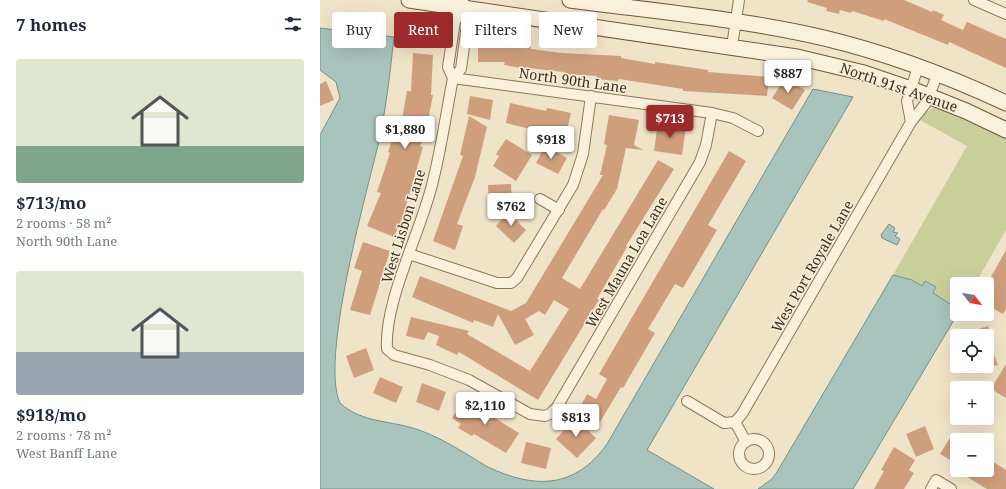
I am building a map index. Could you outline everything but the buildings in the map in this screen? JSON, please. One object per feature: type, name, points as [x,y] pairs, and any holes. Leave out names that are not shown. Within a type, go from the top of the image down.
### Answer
[{"type":"main road","name":"North 91st Avenue","points":[[409,0],[463,5],[797,57],[836,66],[911,89],[1006,130]]},
{"type":"main road","name":"North 91st Avenue","points":[[570,0],[736,23],[826,39],[938,73],[1006,103]]},
{"type":"street","points":[[732,46],[739,0]]},
{"type":"street","points":[[974,0],[1006,14]]},
{"type":"street","name":"West Lisbon Lane","points":[[394,355],[387,349],[386,339],[394,300],[432,186],[453,78],[461,69],[467,25],[463,5]]},
{"type":"street","points":[[911,122],[907,101],[918,67]]},
{"type":"street","name":"West Port Royale Lane","points":[[735,422],[742,414],[911,122],[922,109],[930,96],[938,73]]},
{"type":"street","name":"North 90th Lane","points":[[453,78],[712,113],[733,118],[758,131]]},
{"type":"street","points":[[409,254],[497,283],[511,283],[522,272],[573,186],[583,154],[591,96]]},
{"type":"street","name":"West Mauna Loa Lane","points":[[394,355],[430,365],[469,380],[530,414],[545,416],[550,414],[557,407],[700,162],[706,145],[712,113]]},
{"type":"street","points":[[540,199],[559,210]]},
{"type":"street","points":[[687,401],[724,423],[735,422],[746,442]]},
{"type":"street","points":[[934,485],[951,489]]},
{"type":"green space","points":[[934,107],[940,107],[1006,138],[1006,230],[979,277],[950,277],[950,305],[933,293],[936,287],[925,281],[922,286],[912,280],[893,275],[967,146],[920,120],[925,113]]},
{"type":"water","points":[[320,28],[332,29],[332,48],[386,48],[386,36],[394,37],[388,91],[381,132],[355,239],[340,317],[336,352],[335,382],[340,403],[358,415],[419,430],[455,447],[488,467],[505,474],[522,479],[538,481],[553,481],[568,477],[582,470],[595,459],[607,444],[813,89],[853,97],[647,450],[714,489],[320,489],[320,135],[340,98],[336,82],[320,70]]},
{"type":"water","points":[[889,224],[895,228],[893,232],[898,233],[895,236],[900,239],[897,245],[882,238],[881,235]]},
{"type":"water","points":[[893,275],[912,280],[922,286],[925,281],[936,287],[933,293],[950,304],[950,321],[953,321],[853,489],[758,489],[772,479]]}]
